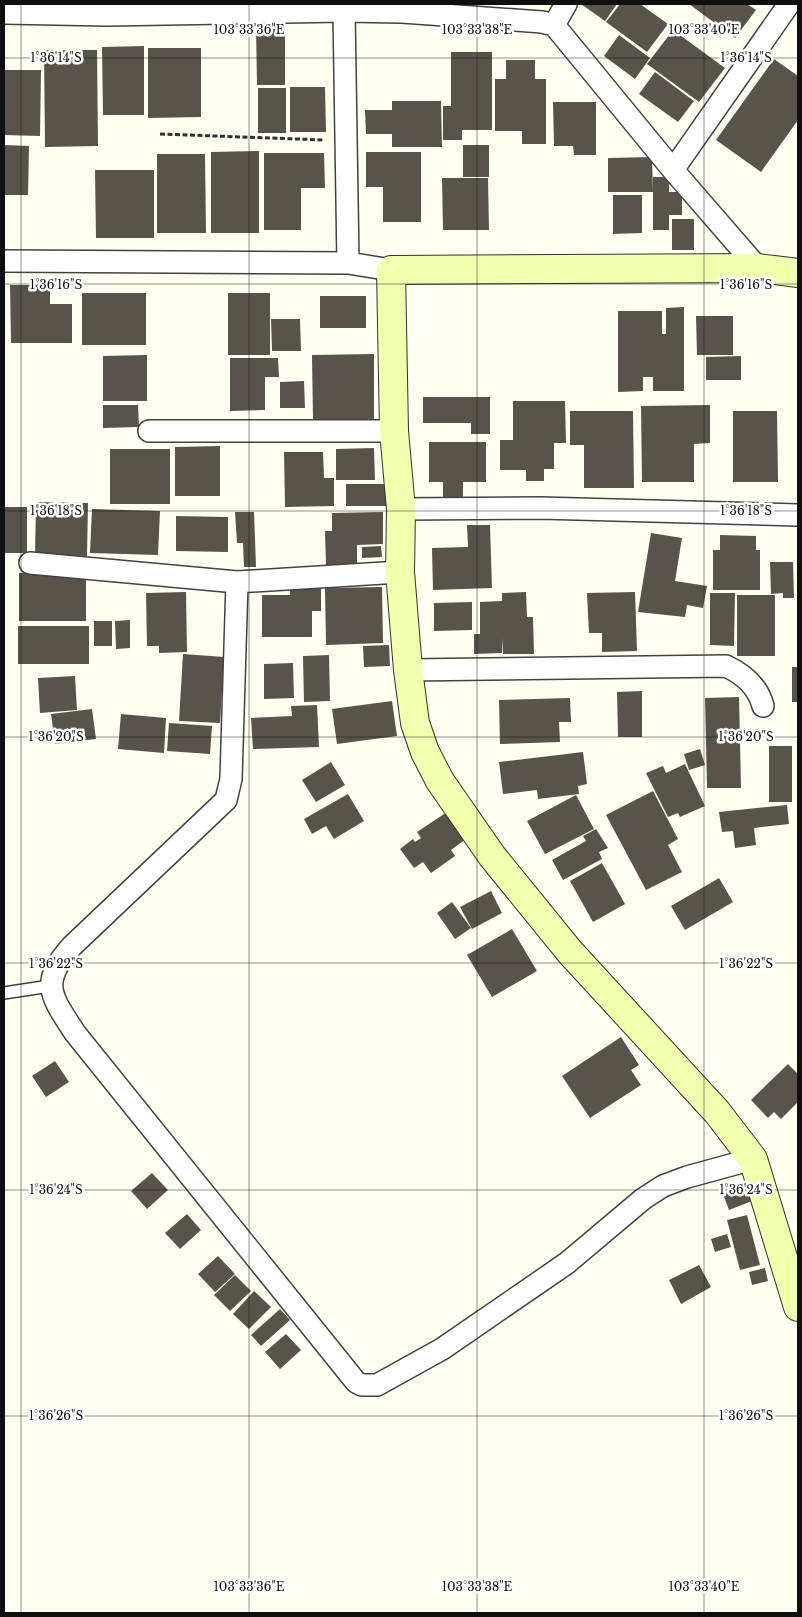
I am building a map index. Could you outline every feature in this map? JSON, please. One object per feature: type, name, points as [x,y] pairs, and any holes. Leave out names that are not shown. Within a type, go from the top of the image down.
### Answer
[{"type":"street","points":[[554,25],[566,4]]},
{"type":"street","points":[[673,170],[789,4]]},
{"type":"street","points":[[4,12],[106,10],[134,17],[402,8],[542,22],[554,25],[673,170],[758,268]]},
{"type":"street","points":[[344,11],[348,263]]},
{"type":"street","points":[[4,261],[348,263],[391,270],[758,268],[798,273]]},
{"type":"street","points":[[391,270],[394,431],[400,509],[400,572],[408,670],[415,723],[425,752],[440,781],[492,856],[570,952],[717,1112],[753,1159],[798,1307]]},
{"type":"street","points":[[149,431],[394,431]]},
{"type":"street","points":[[400,509],[540,508],[798,515]]},
{"type":"street","points":[[30,563],[237,582],[400,572]]},
{"type":"street","points":[[237,582],[231,780],[226,800],[72,946],[57,963],[50,986],[56,1004],[75,1033],[356,1382],[362,1385],[377,1385],[442,1349],[567,1263],[643,1199],[663,1186],[687,1177],[753,1159]]},
{"type":"street","points":[[408,670],[726,666],[744,674],[762,700],[763,706]]},
{"type":"lane","points":[[4,993],[50,986]]},
{"type":"path","points":[[160,134],[346,140]]},
{"type":"building","points":[[581,4],[617,4],[605,21]]},
{"type":"building","points":[[620,4],[640,4],[668,24],[647,52],[606,22]]},
{"type":"building","points":[[689,4],[747,4],[756,10],[735,38]]},
{"type":"building","points":[[256,27],[285,27],[285,85],[257,85]]},
{"type":"building","points":[[673,30],[725,68],[699,102],[647,64]]},
{"type":"building","points":[[619,35],[650,58],[635,79],[604,56]]},
{"type":"building","points":[[144,46],[144,115],[103,115],[102,47]]},
{"type":"building","points":[[148,48],[201,48],[201,117],[148,118]]},
{"type":"building","points":[[44,50],[97,50],[98,146],[45,147]]},
{"type":"building","points":[[451,52],[492,52],[492,130],[462,130],[462,140],[443,140],[443,106],[451,106]]},
{"type":"building","points":[[774,59],[798,76],[798,120],[761,172],[716,140]]},
{"type":"building","points":[[506,60],[535,60],[535,79],[546,79],[546,144],[522,144],[522,131],[495,131],[495,79],[506,79]]},
{"type":"building","points":[[4,70],[41,70],[40,136],[4,135]]},
{"type":"building","points":[[655,72],[694,101],[678,122],[639,94]]},
{"type":"building","points":[[290,87],[325,87],[326,132],[290,132]]},
{"type":"building","points":[[258,88],[286,88],[286,133],[258,133]]},
{"type":"building","points":[[392,101],[441,101],[442,147],[392,147],[392,134],[366,134],[365,110],[392,110]]},
{"type":"building","points":[[553,102],[596,102],[596,155],[574,155],[573,146],[554,146]]},
{"type":"building","points":[[4,145],[29,146],[28,195],[4,195]]},
{"type":"building","points":[[463,145],[489,145],[489,177],[463,177]]},
{"type":"building","points":[[259,151],[259,233],[211,233],[211,152]]},
{"type":"building","points":[[366,152],[421,152],[421,222],[383,222],[383,187],[366,187]]},
{"type":"building","points":[[264,153],[324,153],[325,188],[301,188],[301,230],[264,230]]},
{"type":"building","points":[[157,154],[205,154],[206,233],[157,233]]},
{"type":"building","points":[[652,157],[653,192],[608,192],[608,158]]},
{"type":"building","points":[[95,170],[154,170],[154,238],[96,238]]},
{"type":"building","points":[[653,177],[669,177],[669,192],[682,192],[682,215],[669,215],[669,230],[653,230]]},
{"type":"building","points":[[442,178],[488,178],[489,230],[443,230]]},
{"type":"building","points":[[613,195],[642,195],[642,233],[613,234]]},
{"type":"building","points":[[672,219],[694,219],[694,250],[672,250]]},
{"type":"building","points":[[10,285],[50,285],[50,304],[72,304],[72,343],[11,343]]},
{"type":"building","points":[[82,293],[146,293],[146,345],[82,345]]},
{"type":"building","points":[[228,293],[270,293],[270,355],[228,355]]},
{"type":"building","points":[[320,296],[366,296],[366,328],[320,328]]},
{"type":"building","points":[[684,307],[684,391],[653,391],[653,377],[643,377],[643,391],[618,392],[618,311],[662,311],[662,334],[666,334],[666,308]]},
{"type":"building","points":[[696,316],[733,316],[733,355],[697,355]]},
{"type":"building","points":[[271,319],[300,319],[301,351],[272,351]]},
{"type":"building","points":[[374,354],[374,420],[313,420],[312,355]]},
{"type":"building","points":[[147,355],[147,401],[103,401],[103,356]]},
{"type":"building","points":[[741,356],[741,380],[706,380],[706,357]]},
{"type":"building","points":[[230,358],[278,358],[279,377],[265,377],[265,410],[230,411]]},
{"type":"building","points":[[304,381],[305,408],[280,408],[280,382]]},
{"type":"building","points":[[423,397],[490,397],[490,434],[471,434],[471,423],[423,423]]},
{"type":"building","points":[[513,401],[565,401],[566,443],[554,443],[554,469],[544,469],[544,481],[526,481],[526,470],[500,470],[500,440],[513,440]]},
{"type":"building","points":[[103,405],[138,405],[139,427],[103,428]]},
{"type":"building","points":[[710,405],[710,443],[694,444],[694,482],[642,482],[641,406]]},
{"type":"building","points":[[570,411],[633,411],[634,488],[584,488],[584,445],[570,445]]},
{"type":"building","points":[[733,411],[777,411],[778,482],[733,482]]},
{"type":"building","points":[[429,442],[486,442],[486,482],[463,482],[463,497],[443,498],[443,482],[429,482]]},
{"type":"building","points":[[220,446],[220,496],[175,496],[175,447]]},
{"type":"building","points":[[374,448],[375,480],[336,480],[336,449]]},
{"type":"building","points":[[110,449],[170,449],[170,504],[110,504]]},
{"type":"building","points":[[284,452],[323,452],[324,478],[334,478],[334,506],[285,507]]},
{"type":"building","points":[[346,484],[392,484],[392,506],[346,506]]},
{"type":"building","points":[[36,502],[88,503],[87,556],[35,555]]},
{"type":"building","points":[[4,507],[27,507],[27,553],[4,553]]},
{"type":"building","points":[[92,509],[160,511],[158,555],[90,553]]},
{"type":"building","points":[[235,512],[254,512],[256,567],[244,567],[243,543],[237,543]]},
{"type":"building","points":[[383,512],[383,544],[357,545],[357,565],[326,566],[325,531],[332,531],[332,513]]},
{"type":"building","points":[[176,516],[228,517],[228,552],[176,551]]},
{"type":"building","points":[[467,525],[490,525],[492,588],[433,590],[432,548],[468,547]]},
{"type":"building","points":[[651,533],[682,538],[675,581],[707,586],[703,608],[687,605],[685,617],[638,612]]},
{"type":"building","points":[[720,535],[756,536],[756,550],[760,550],[760,590],[713,590],[713,550],[720,550]]},
{"type":"building","points":[[381,546],[382,557],[362,558],[362,547]]},
{"type":"building","points":[[770,562],[793,562],[794,598],[783,598],[783,593],[771,594]]},
{"type":"building","points":[[19,573],[86,573],[86,621],[19,621]]},
{"type":"building","points":[[382,587],[383,643],[326,645],[325,588]]},
{"type":"building","points":[[290,589],[321,589],[321,611],[312,611],[312,637],[262,637],[262,595],[290,595]]},
{"type":"building","points":[[186,592],[187,652],[159,653],[159,646],[147,646],[146,593]]},
{"type":"building","points":[[526,592],[527,617],[533,617],[534,654],[503,654],[503,638],[502,653],[474,654],[474,634],[480,634],[480,602],[502,601],[502,593]]},
{"type":"building","points":[[635,592],[637,651],[602,652],[602,633],[589,633],[587,593]]},
{"type":"building","points":[[710,593],[735,593],[734,646],[710,645]]},
{"type":"building","points":[[737,595],[775,595],[775,656],[737,656]]},
{"type":"building","points":[[472,602],[472,630],[434,631],[434,603]]},
{"type":"building","points":[[130,620],[130,648],[116,649],[115,621]]},
{"type":"building","points":[[94,621],[112,621],[112,646],[94,646]]},
{"type":"building","points":[[18,626],[89,626],[89,664],[18,664]]},
{"type":"building","points":[[389,645],[390,666],[364,667],[363,646]]},
{"type":"building","points":[[183,654],[224,657],[220,723],[179,721]]},
{"type":"building","points":[[329,655],[330,701],[304,702],[303,656]]},
{"type":"building","points":[[293,663],[294,698],[264,699],[264,664]]},
{"type":"building","points":[[792,667],[798,667],[798,702],[792,702]]},
{"type":"building","points":[[75,676],[77,710],[40,713],[38,678]]},
{"type":"building","points":[[642,691],[642,737],[618,737],[617,692]]},
{"type":"building","points":[[739,697],[741,788],[707,788],[705,698]]},
{"type":"building","points":[[570,698],[571,722],[559,722],[560,742],[500,744],[499,700]]},
{"type":"building","points":[[392,701],[397,736],[337,744],[332,709]]},
{"type":"building","points":[[317,705],[319,747],[253,749],[251,718],[292,716],[291,706]]},
{"type":"building","points":[[92,709],[96,739],[55,744],[51,714]]},
{"type":"building","points":[[121,714],[166,718],[164,753],[118,749]]},
{"type":"building","points":[[169,723],[212,726],[210,754],[167,751]]},
{"type":"building","points":[[769,746],[792,746],[792,802],[769,802]]},
{"type":"building","points":[[700,749],[705,765],[689,770],[684,754]]},
{"type":"building","points":[[583,752],[587,784],[578,786],[579,794],[538,799],[537,790],[503,794],[499,762]]},
{"type":"building","points":[[331,762],[345,785],[316,802],[302,780]]},
{"type":"building","points":[[685,764],[705,806],[680,817],[678,813],[668,817],[646,773],[663,766],[666,773]]},
{"type":"building","points":[[653,791],[678,839],[668,845],[682,872],[646,890],[606,815]]},
{"type":"building","points":[[348,794],[364,821],[334,839],[326,826],[312,834],[304,819]]},
{"type":"building","points":[[576,795],[594,829],[545,854],[527,821]]},
{"type":"building","points":[[787,805],[789,824],[754,828],[756,845],[735,848],[733,831],[722,832],[719,812]]},
{"type":"building","points":[[447,812],[466,839],[451,850],[455,856],[431,873],[423,862],[414,868],[400,849],[413,839],[415,842],[421,838],[417,832]]},
{"type":"building","points":[[596,829],[608,848],[599,852],[602,859],[563,880],[552,860],[586,841],[583,836]]},
{"type":"building","points":[[602,863],[625,904],[593,922],[570,881]]},
{"type":"building","points":[[719,878],[733,902],[685,930],[671,906]]},
{"type":"building","points":[[491,891],[502,913],[472,929],[460,907]]},
{"type":"building","points":[[452,902],[471,928],[455,939],[437,913]]},
{"type":"building","points":[[512,929],[537,971],[492,997],[467,955]]},
{"type":"building","points":[[621,1037],[639,1065],[631,1070],[641,1085],[590,1118],[562,1076]]},
{"type":"building","points":[[55,1061],[69,1082],[46,1097],[32,1076]]},
{"type":"building","points":[[788,1064],[798,1074],[798,1102],[781,1119],[774,1112],[768,1118],[751,1100]]},
{"type":"building","points":[[152,1173],[168,1190],[147,1209],[131,1191]]},
{"type":"building","points":[[746,1186],[752,1201],[729,1210],[723,1194]]},
{"type":"building","points":[[187,1214],[201,1230],[180,1249],[165,1233]]},
{"type":"building","points":[[747,1215],[760,1265],[740,1270],[727,1220]]},
{"type":"building","points":[[727,1234],[731,1247],[715,1252],[711,1239]]},
{"type":"building","points":[[218,1256],[235,1274],[215,1292],[198,1274]]},
{"type":"building","points":[[699,1265],[711,1287],[681,1304],[669,1280]]},
{"type":"building","points":[[765,1268],[768,1281],[752,1285],[749,1272]]},
{"type":"building","points":[[235,1275],[251,1291],[230,1311],[214,1295]]},
{"type":"building","points":[[254,1291],[271,1307],[249,1329],[233,1314]]},
{"type":"building","points":[[280,1309],[290,1320],[261,1346],[251,1335]]},
{"type":"building","points":[[286,1334],[301,1350],[280,1369],[265,1352]]}]
